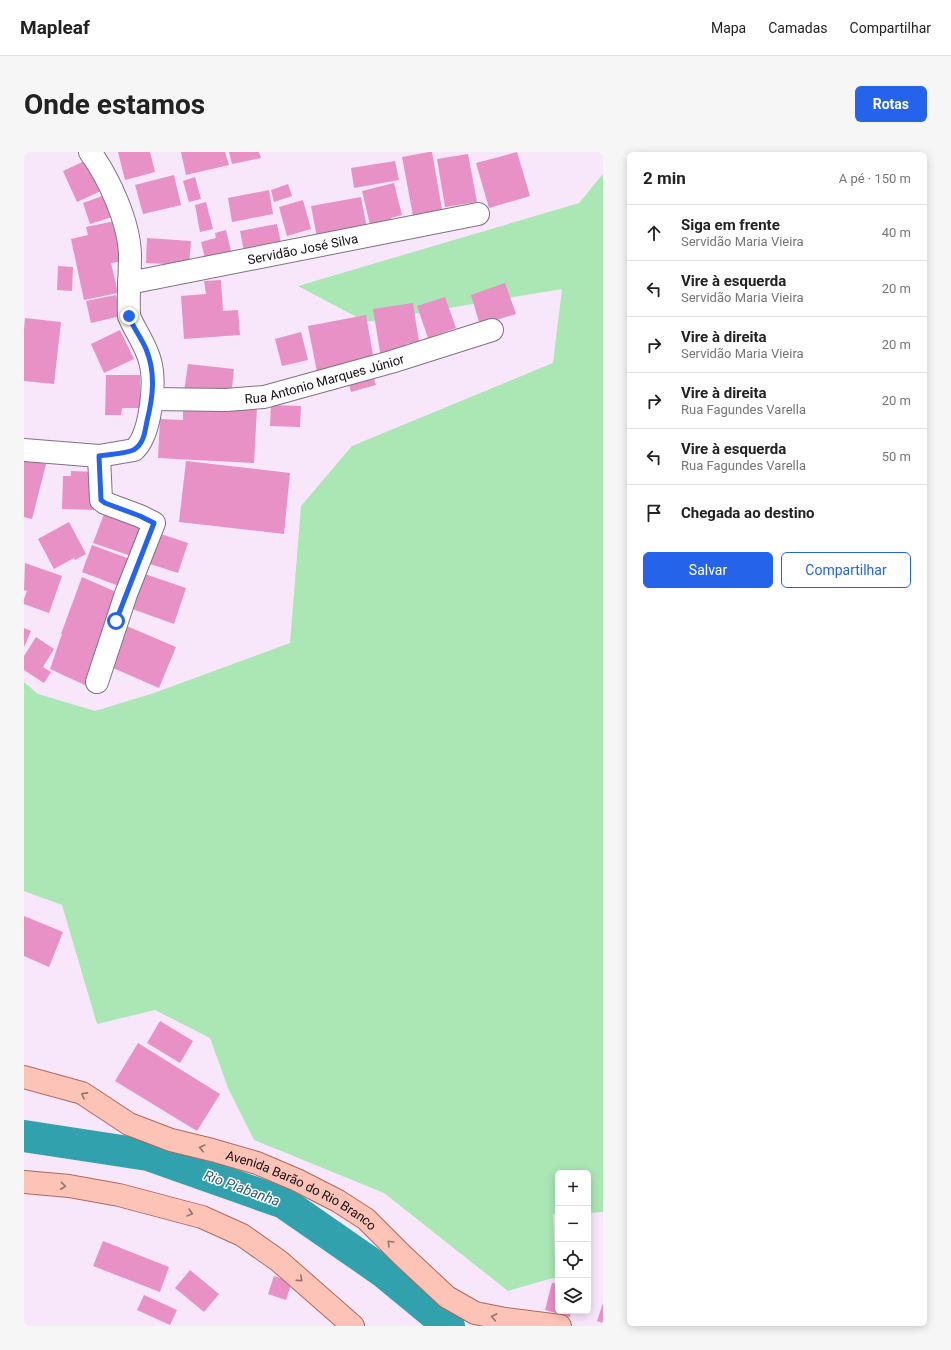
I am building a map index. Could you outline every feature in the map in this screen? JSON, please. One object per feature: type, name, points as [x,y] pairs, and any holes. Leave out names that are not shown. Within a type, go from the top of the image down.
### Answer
[{"type":"main road","name":"Avenida Barão do Rio Branco","points":[[24,1077],[82,1093],[129,1124],[171,1140],[257,1163],[297,1180],[338,1201],[366,1220],[447,1297],[475,1313],[504,1319],[560,1326]]},
{"type":"main road","points":[[24,1182],[69,1186],[119,1194],[202,1217],[242,1235],[279,1261],[353,1326]]},
{"type":"street","points":[[24,450],[99,456],[134,450],[143,439],[152,399],[152,374],[150,361],[145,347],[132,325],[129,316],[130,253],[124,221],[114,194],[99,164],[90,152]]},
{"type":"street","name":"Servidão José Silva","points":[[129,283],[478,214]]},
{"type":"street","name":"Rua Antonio Marques Júnior","points":[[152,399],[226,400],[264,396],[390,362],[492,330]]},
{"type":"street","points":[[97,682],[126,594],[154,523],[101,500],[99,456]]},
{"type":"green space","points":[[603,174],[603,1212],[591,1213],[591,1170],[555,1170],[555,1214],[553,1214],[555,1277],[508,1291],[384,1193],[254,1140],[228,1088],[210,1038],[155,1010],[97,1024],[62,905],[24,891],[24,682],[38,694],[95,711],[154,693],[290,643],[301,506],[352,446],[553,363],[562,289],[366,322],[298,286],[579,203]]},
{"type":"building","points":[[118,152],[150,152],[155,172],[125,180]]},
{"type":"building","points":[[181,152],[225,152],[229,165],[186,175]]},
{"type":"building","points":[[229,152],[259,152],[261,158],[232,164]]},
{"type":"building","points":[[432,152],[443,215],[414,221],[402,157]]},
{"type":"building","points":[[517,152],[530,196],[489,208],[476,163]]},
{"type":"building","points":[[468,154],[477,202],[445,207],[437,159]]},
{"type":"building","points":[[89,159],[103,190],[77,202],[63,171]]},
{"type":"building","points":[[395,161],[399,180],[354,188],[351,168]]},
{"type":"building","points":[[174,175],[181,205],[143,214],[135,185]]},
{"type":"building","points":[[195,177],[201,199],[189,202],[183,181]]},
{"type":"building","points":[[394,183],[402,215],[391,218],[393,228],[372,233],[362,191]]},
{"type":"building","points":[[288,184],[292,196],[274,202],[271,190]]},
{"type":"building","points":[[269,190],[273,214],[232,222],[228,198]]},
{"type":"building","points":[[105,195],[112,217],[90,224],[83,203]]},
{"type":"building","points":[[361,197],[368,234],[318,243],[311,206]]},
{"type":"building","points":[[303,200],[311,229],[287,236],[279,207]]},
{"type":"building","points":[[206,202],[213,229],[200,232],[195,205]]},
{"type":"building","points":[[115,221],[123,261],[111,263],[118,293],[84,300],[71,239],[88,235],[86,227]]},
{"type":"building","points":[[277,224],[283,253],[245,256],[240,231]]},
{"type":"building","points":[[226,230],[233,259],[207,266],[201,242],[216,238],[215,233]]},
{"type":"building","points":[[147,238],[191,241],[189,265],[146,263]]},
{"type":"building","points":[[58,266],[73,267],[72,291],[57,290]]},
{"type":"building","points":[[221,280],[223,311],[238,310],[240,335],[184,339],[181,296],[206,294],[204,281]]},
{"type":"building","points":[[505,283],[516,314],[480,325],[471,295]]},
{"type":"building","points":[[116,295],[121,316],[91,323],[86,301]]},
{"type":"building","points":[[445,297],[456,328],[428,338],[417,306]]},
{"type":"building","points":[[413,303],[419,342],[406,344],[408,354],[381,358],[373,309]]},
{"type":"building","points":[[366,315],[374,361],[317,372],[308,326]]},
{"type":"building","points":[[25,318],[61,322],[54,384],[24,381]]},
{"type":"building","points":[[120,330],[134,359],[104,373],[91,344]]},
{"type":"building","points":[[301,332],[308,360],[282,366],[275,339]]},
{"type":"building","points":[[188,364],[234,369],[231,397],[184,392]]},
{"type":"building","points":[[371,370],[376,385],[351,392],[347,377]]},
{"type":"building","points":[[106,375],[140,375],[140,408],[122,408],[121,415],[105,415]]},
{"type":"building","points":[[183,403],[257,407],[254,463],[158,458],[160,419],[183,420]]},
{"type":"building","points":[[271,405],[301,406],[300,427],[270,426]]},
{"type":"building","points":[[24,459],[46,464],[32,519],[24,517]]},
{"type":"building","points":[[186,461],[290,473],[284,534],[179,522]]},
{"type":"building","points":[[71,471],[97,472],[96,510],[62,509],[63,476],[71,476]]},
{"type":"building","points":[[104,514],[149,525],[137,558],[93,543]]},
{"type":"building","points":[[69,522],[86,554],[75,560],[74,558],[54,569],[38,539]]},
{"type":"building","points":[[155,532],[188,543],[178,573],[144,562]]},
{"type":"building","points":[[92,545],[135,561],[124,588],[82,572]]},
{"type":"building","points":[[25,563],[62,576],[49,613],[24,604],[27,591],[24,590]]},
{"type":"building","points":[[139,572],[186,588],[174,624],[127,607]]},
{"type":"building","points":[[82,577],[123,595],[87,686],[50,669]]},
{"type":"building","points":[[122,624],[176,647],[159,688],[104,664]]},
{"type":"building","points":[[24,628],[31,631],[24,647]]},
{"type":"building","points":[[36,637],[54,649],[43,667],[51,672],[44,683],[24,670],[24,656]]},
{"type":"building","points":[[24,916],[63,932],[49,967],[24,956]]},
{"type":"building","points":[[160,1021],[193,1041],[180,1063],[147,1043]]},
{"type":"building","points":[[138,1043],[220,1094],[197,1131],[115,1081]]},
{"type":"building","points":[[103,1241],[169,1267],[160,1292],[93,1266]]},
{"type":"building","points":[[190,1270],[219,1294],[204,1312],[175,1288]]},
{"type":"building","points":[[274,1276],[292,1282],[286,1300],[268,1294]]},
{"type":"building","points":[[552,1283],[555,1284],[555,1313],[545,1310]]},
{"type":"building","points":[[144,1295],[177,1310],[170,1325],[137,1310]]},
{"type":"building","points":[[603,1303],[603,1323],[597,1321]]},
{"type":"building","points":[[559,1314],[570,1314],[570,1317]]},
{"type":"waterway","name":"Rio Piabanha","points":[[24,1136],[148,1155],[284,1203],[382,1271],[449,1326]]},
{"type":"route","points":[[116,621],[154,523],[101,500],[99,456],[123,453],[134,450],[138,446],[143,439],[152,399],[152,374],[150,361],[145,347],[132,325],[129,316]]}]
